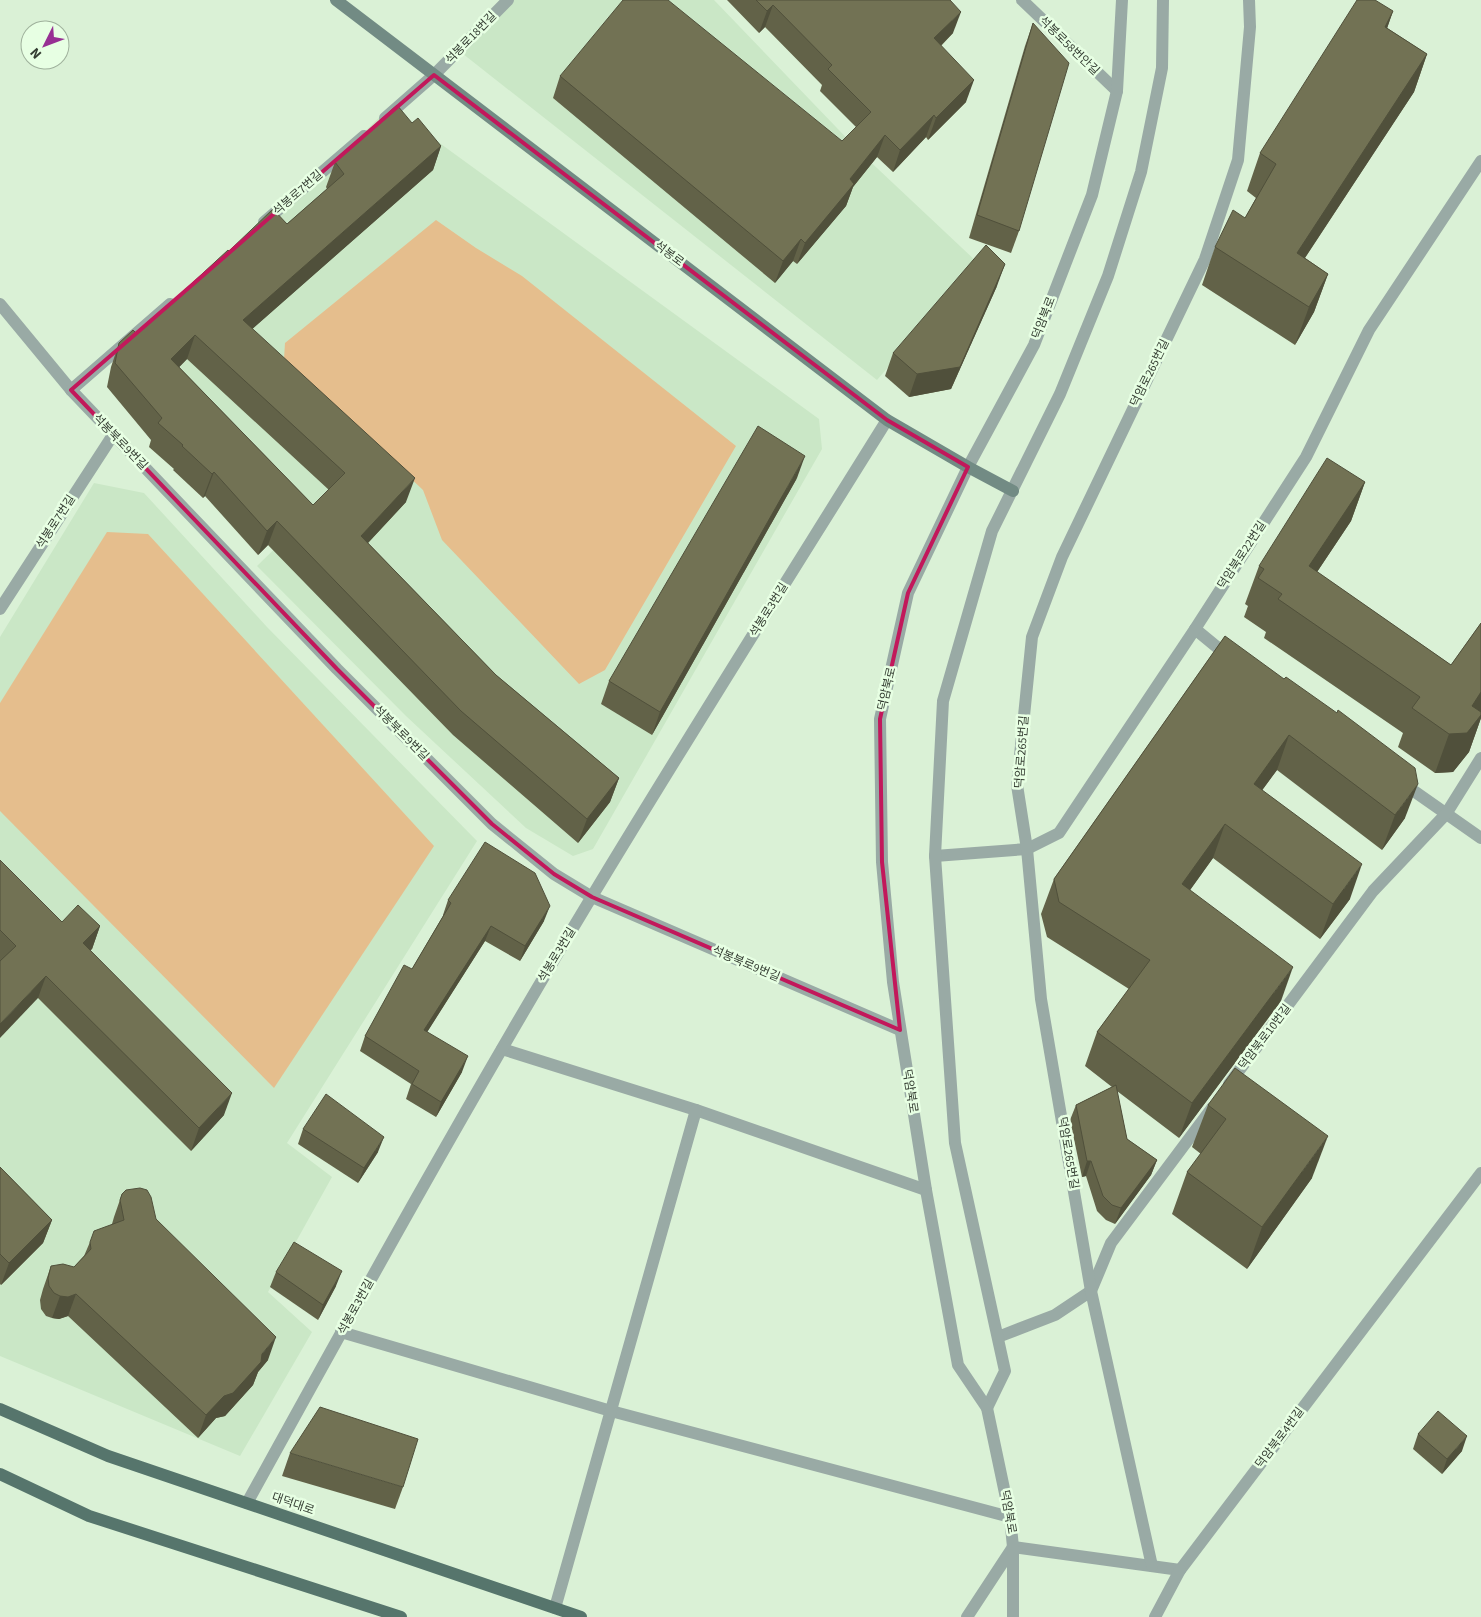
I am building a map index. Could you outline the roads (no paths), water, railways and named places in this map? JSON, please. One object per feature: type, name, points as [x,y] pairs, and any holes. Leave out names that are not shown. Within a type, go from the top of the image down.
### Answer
[{"type":"main road","name":"석봉로","points":[[336,0],[887,420],[1013,491]]},
{"type":"main road","name":"대덕대로","points":[[0,1409],[108,1456],[581,1617]]},
{"type":"main road","points":[[0,1474],[89,1516],[401,1617]]},
{"type":"street","name":"석봉로18번길","points":[[434,75],[508,0]]},
{"type":"street","name":"석봉로58번안길","points":[[1022,0],[1117,91]]},
{"type":"street","name":"덕암북로","points":[[1013,1617],[1013,1547],[1010,1517],[988,1408],[958,1365],[926,1190],[892,982],[882,862],[880,719],[908,593],[968,467],[1034,345],[1092,195],[1117,91],[1122,0]]},
{"type":"street","points":[[988,1408],[1005,1372],[955,1143],[936,856],[943,701],[992,531],[1060,394],[1104,286],[1141,172],[1162,68],[1163,0]]},
{"type":"street","name":"덕암로265번길","points":[[1152,1566],[1091,1291],[1042,999],[1027,849],[1017,785],[1032,637],[1062,557],[1205,259],[1238,160],[1250,27],[1249,0]]},
{"type":"street","name":"석봉로7번길","points":[[256,229],[434,75]]},
{"type":"street","name":"덕암북로22번길","points":[[936,856],[1027,849],[1059,833],[1195,629],[1306,457],[1369,330],[1481,162]]},
{"type":"street","points":[[71,390],[182,294]]},
{"type":"street","name":"석봉북로9번길","points":[[0,304],[71,390],[337,669],[492,824],[554,874],[592,897],[900,1030]]},
{"type":"street","name":"석봉로3번길","points":[[247,1503],[341,1332],[502,1049],[592,897],[887,420]]},
{"type":"street","name":"석봉로7번길","points":[[0,609],[113,434]]},
{"type":"street","points":[[1195,629],[1238,664]]},
{"type":"street","name":"덕암북로10번길","points":[[1091,1291],[1111,1243],[1373,891],[1446,814],[1481,758]]},
{"type":"street","points":[[1390,774],[1481,838]]},
{"type":"street","points":[[502,1049],[696,1110],[926,1190]]},
{"type":"street","points":[[555,1608],[696,1110]]},
{"type":"street","name":"덕암북로4번길","points":[[1180,1570],[1481,1173]]},
{"type":"street","points":[[998,1337],[1055,1315],[1091,1291]]},
{"type":"street","points":[[341,1332],[611,1411],[1010,1517]]},
{"type":"street","points":[[967,1617],[1013,1547],[1180,1570],[1155,1617]]}]
